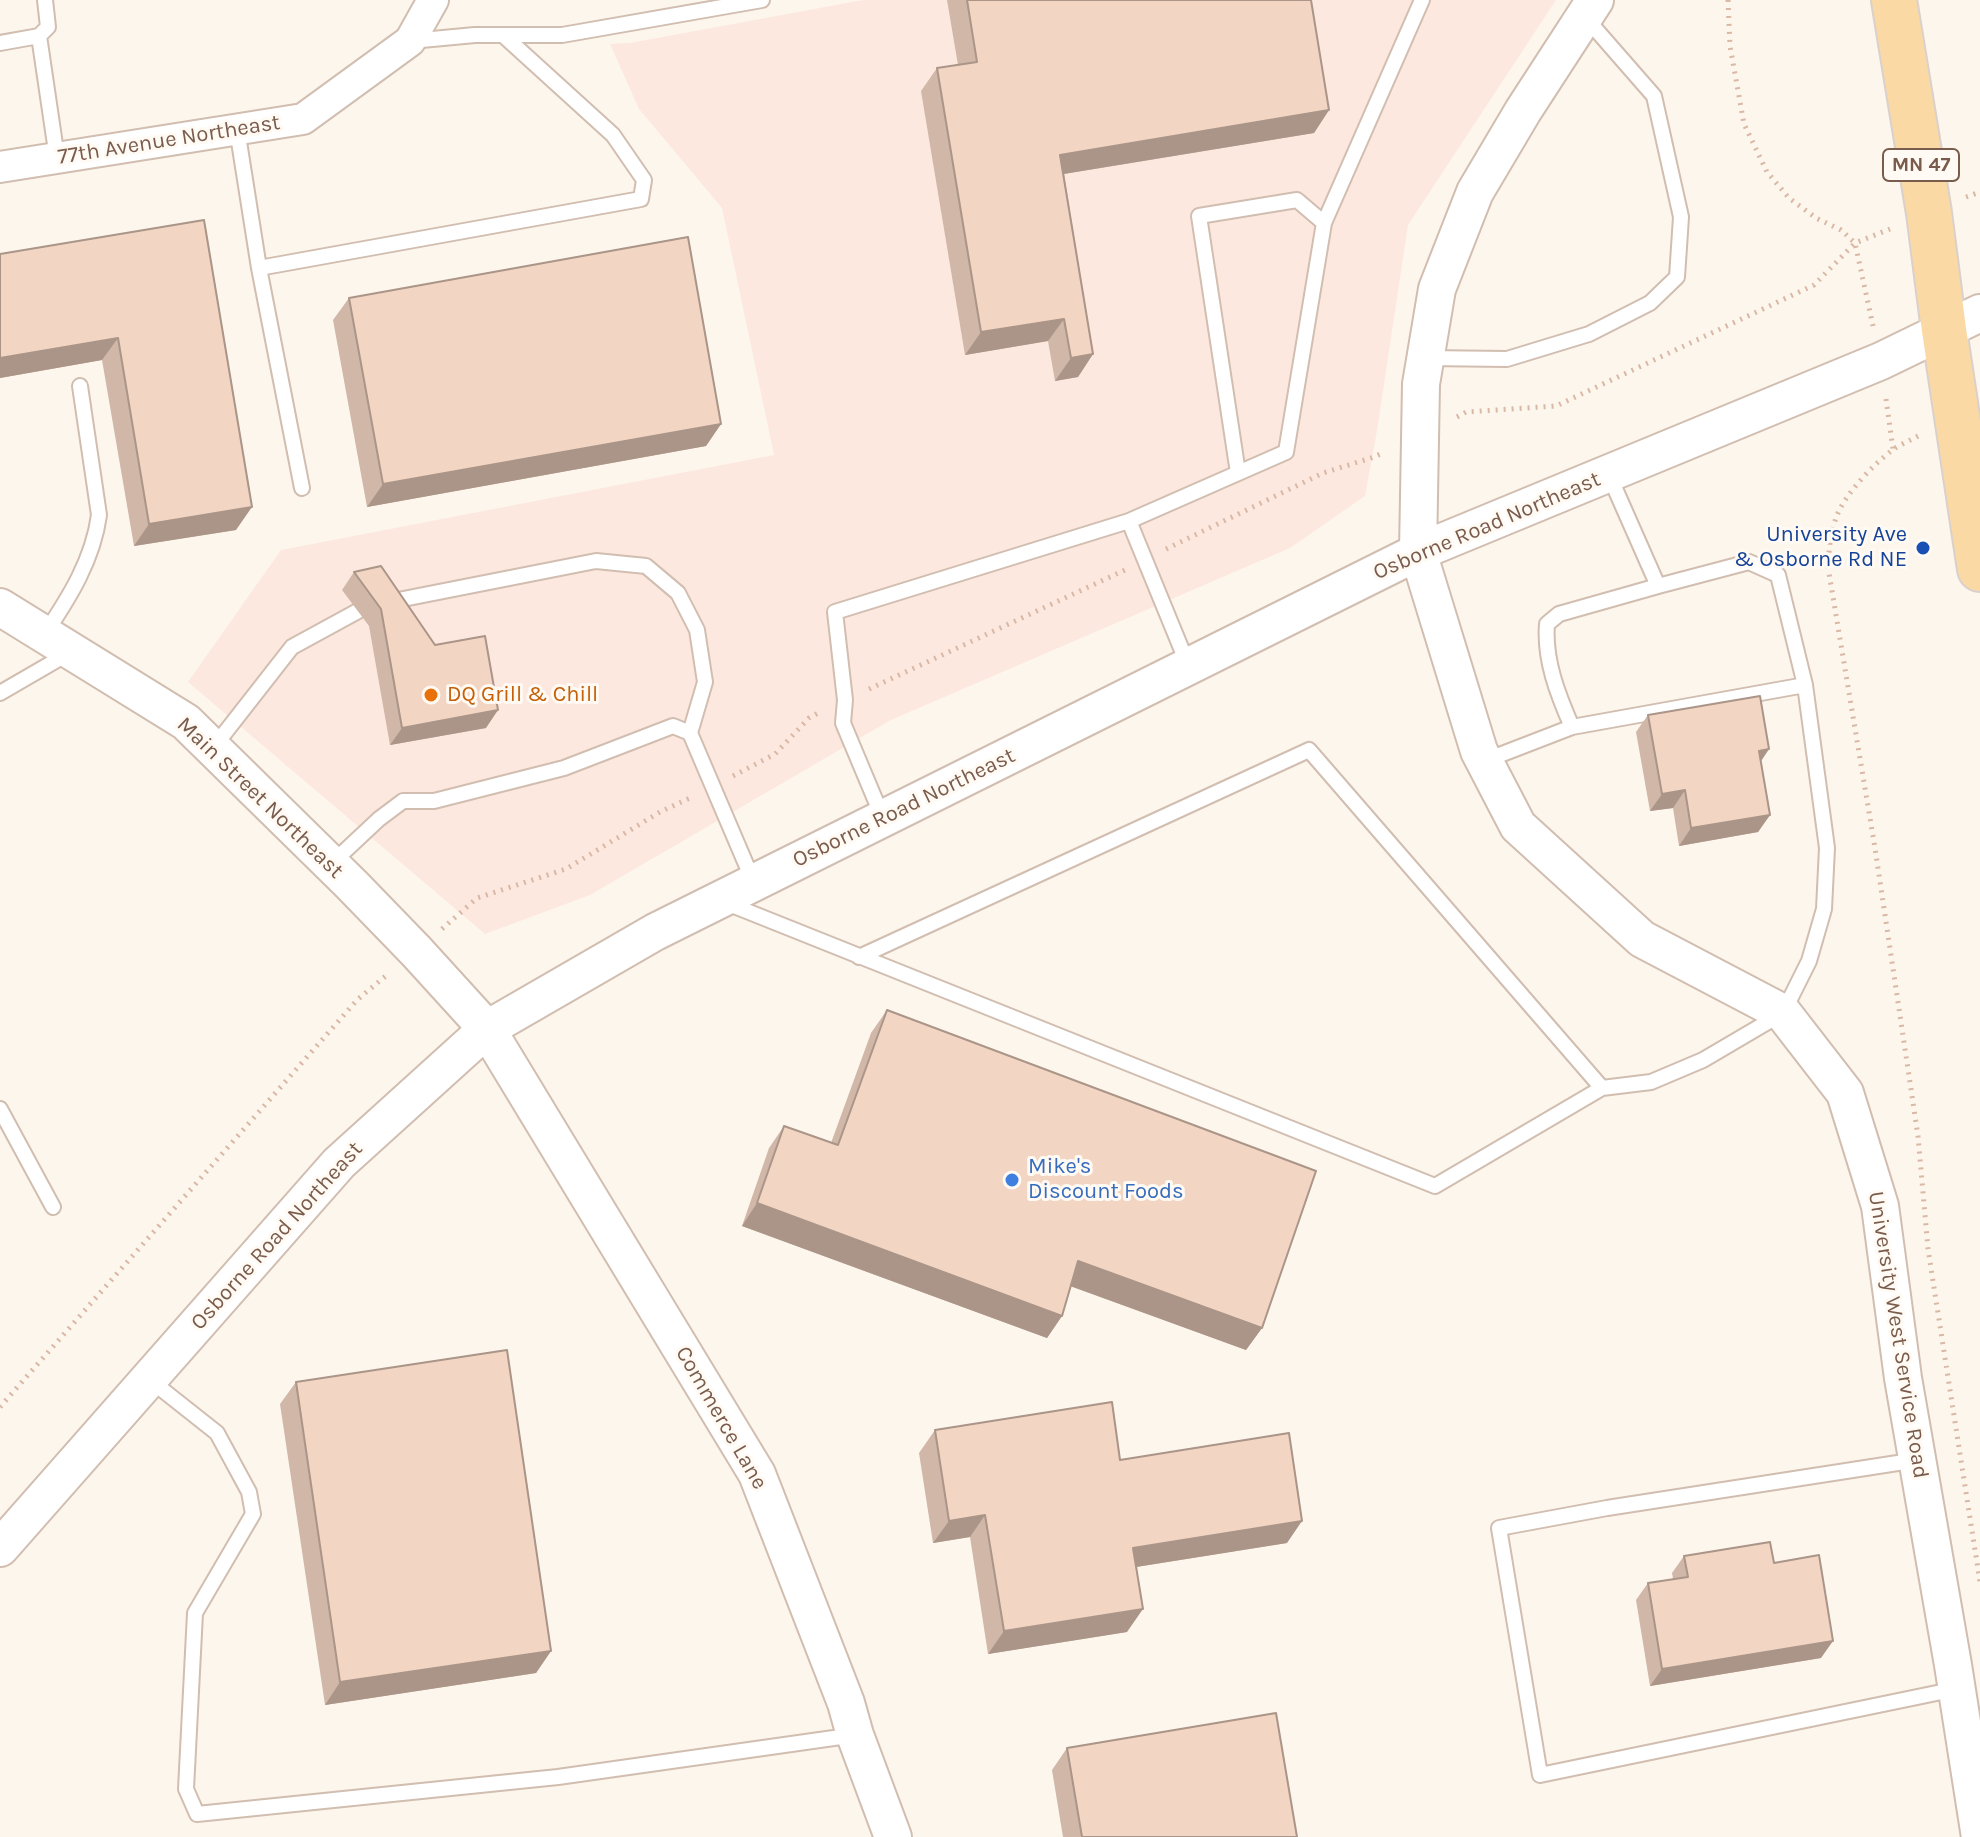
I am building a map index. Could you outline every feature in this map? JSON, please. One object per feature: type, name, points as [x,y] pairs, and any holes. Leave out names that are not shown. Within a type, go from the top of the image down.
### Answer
[{"type":"main road","name":"MN 47","points":[[1894,0],[1929,213],[1962,321],[1980,569]]},
{"type":"street","points":[[410,41],[433,0]]},
{"type":"street","name":"University West Service Road","points":[[1590,8],[1475,192],[1437,289],[1421,384],[1418,552],[1479,751],[1518,826],[1642,939],[1783,1013],[1845,1093],[1880,1206],[1903,1378],[1980,1837]]},
{"type":"street","name":"77th Avenue Northeast","points":[[0,167],[303,119],[410,41]]},
{"type":"street","name":"Osborne Road Northeast","points":[[0,1548],[339,1163],[487,1029],[655,932],[1418,552],[1881,361],[1962,321]]},
{"type":"street","name":"Main Street Northeast","points":[[0,607],[186,722],[416,951],[487,1029]]},
{"type":"street","name":"Commerce Lane","points":[[487,1029],[757,1474],[846,1703],[893,1837]]},
{"type":"lane","points":[[0,43],[39,36],[48,27],[45,0]]},
{"type":"lane","points":[[410,41],[475,35],[562,35],[762,0]]},
{"type":"lane","points":[[883,819],[843,723],[845,700],[835,612],[1129,521],[1286,452],[1324,223],[1422,0]]},
{"type":"lane","points":[[1425,358],[1507,359],[1589,334],[1650,303],[1677,277],[1681,217],[1654,96],[1590,8]]},
{"type":"lane","points":[[259,268],[641,199],[644,180],[613,135],[503,35]]},
{"type":"lane","points":[[39,36],[57,158]]},
{"type":"lane","points":[[237,129],[259,268],[302,488]]},
{"type":"lane","points":[[1238,473],[1199,216],[1297,200],[1324,223]]},
{"type":"lane","points":[[0,693],[58,643],[72,593],[96,535],[99,515],[80,386]]},
{"type":"lane","points":[[1609,474],[1658,586]]},
{"type":"lane","points":[[1129,521],[1189,666]]},
{"type":"lane","points":[[384,603],[596,561],[646,566],[678,593],[697,630],[705,682],[690,733],[754,883]]},
{"type":"lane","points":[[720,900],[1435,1186],[1602,1088],[1651,1082],[1703,1060],[1783,1013],[1809,961],[1824,909],[1827,848],[1805,685],[1778,575],[1749,562],[1559,614],[1547,624],[1546,642],[1558,695],[1572,727]]},
{"type":"lane","points":[[213,749],[292,647],[358,611]]},
{"type":"lane","points":[[1484,761],[1572,727],[1805,685]]},
{"type":"lane","points":[[330,864],[403,801],[434,801],[564,768],[673,726],[690,733]]},
{"type":"lane","points":[[859,957],[1309,750],[1602,1088]]},
{"type":"lane","points":[[0,1109],[53,1207]]},
{"type":"lane","points":[[148,1378],[217,1433],[249,1492],[253,1514],[195,1613],[186,1789],[197,1814],[558,1777],[855,1735]]},
{"type":"lane","points":[[1918,1460],[1607,1508],[1499,1528],[1540,1775],[1957,1689]]},
{"type":"path","points":[[1466,412],[1556,406],[1814,285],[1855,243],[1841,230],[1816,218],[1789,198],[1767,172],[1744,124],[1730,46],[1728,0]]},
{"type":"path","points":[[1893,449],[1866,475],[1837,515],[1829,544],[1828,567],[1875,848],[1918,1136],[1928,1249],[1980,1582]]},
{"type":"path","points":[[0,1407],[357,1000],[477,898],[566,869],[660,812],[775,754],[809,718],[845,700],[1323,473],[1371,458]]},
{"type":"shaded area","points":[[863,0],[1556,0],[1408,225],[1365,496],[1290,548],[891,720],[590,895],[485,934],[188,682],[281,550],[774,455],[722,208],[639,109],[610,44],[630,43]]},
{"type":"building","points":[[967,0],[1311,0],[1329,110],[1060,155],[1093,354],[1071,358],[1064,319],[981,332],[937,68],[977,62]]},
{"type":"building","points":[[204,220],[252,507],[149,524],[118,338],[0,358],[0,254]]},
{"type":"building","points":[[688,237],[721,424],[383,484],[349,298]]},
{"type":"building","name":"DQ Grill & Chill","points":[[381,566],[435,645],[485,636],[498,710],[402,728],[381,609],[354,572]]},
{"type":"building","points":[[1760,696],[1769,749],[1759,751],[1770,815],[1691,828],[1685,790],[1662,794],[1648,715]]},
{"type":"building","name":"Mike's Discount Foods","points":[[887,1010],[1316,1171],[1262,1328],[1078,1261],[1062,1316],[757,1203],[784,1126],[838,1145]]},
{"type":"building","points":[[507,1350],[551,1651],[340,1682],[296,1382]]},
{"type":"building","points":[[1112,1402],[1120,1460],[1289,1433],[1302,1521],[1133,1548],[1143,1609],[1004,1631],[985,1515],[949,1521],[935,1430]]},
{"type":"building","points":[[1770,1542],[1774,1563],[1819,1555],[1833,1641],[1662,1669],[1648,1583],[1688,1577],[1684,1556]]},
{"type":"building","points":[[1276,1713],[1297,1837],[1082,1837],[1067,1748]]},
{"type":"place","name":"University Ave & Osborne Rd NE","points":[[1923,548]]},
{"type":"place","name":"DQ Grill & Chill","points":[[431,695]]},
{"type":"place","name":"Mike's Discount Foods","points":[[1012,1180]]}]
